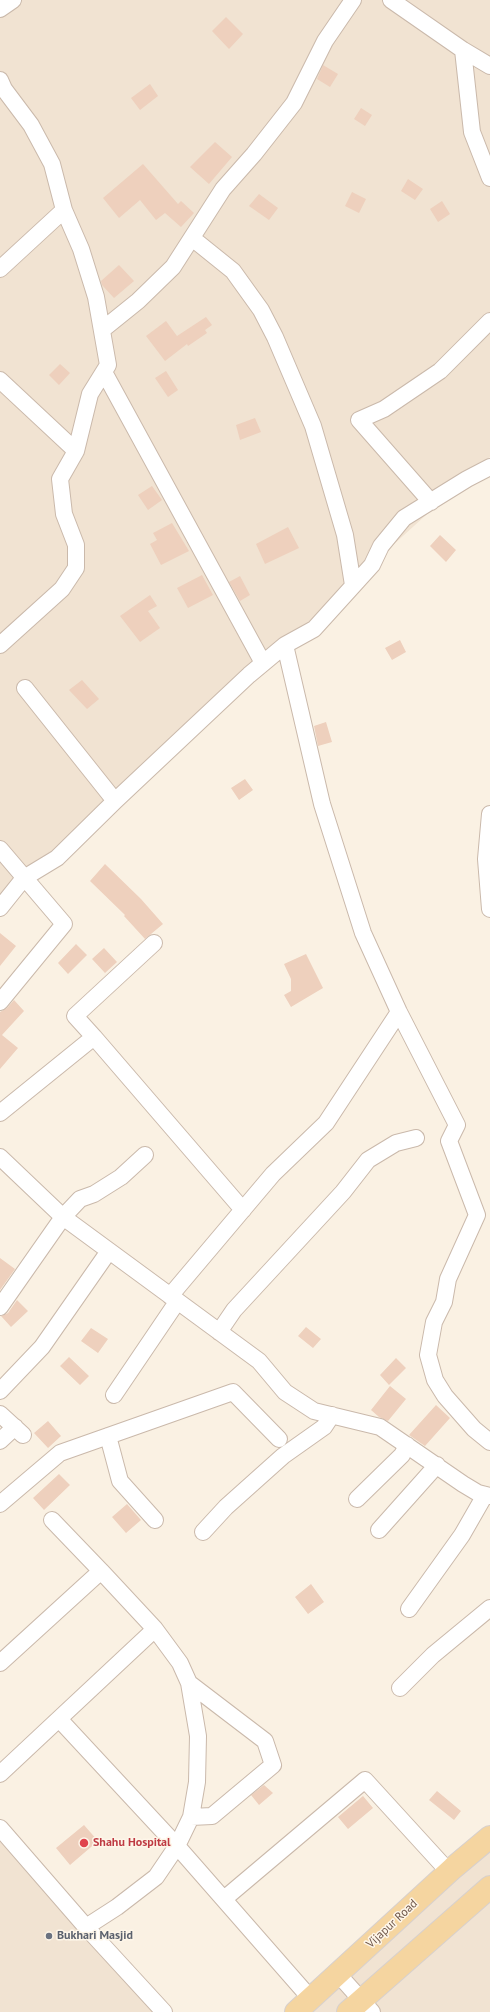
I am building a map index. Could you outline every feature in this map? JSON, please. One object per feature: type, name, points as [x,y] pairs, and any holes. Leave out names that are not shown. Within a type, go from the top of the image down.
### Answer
[{"type":"main road","name":"Vijapur Road","points":[[304,2005],[449,1872],[490,1837]]},
{"type":"main road","points":[[361,2008],[490,1888]]},
{"type":"street","points":[[0,9],[12,0]]},
{"type":"street","points":[[102,330],[138,301],[173,267],[223,189],[254,154],[294,103],[325,41],[353,0]]},
{"type":"street","points":[[391,0],[463,50],[490,66]]},
{"type":"street","points":[[463,50],[472,132],[490,178]]},
{"type":"street","points":[[0,80],[4,89],[31,125],[52,164],[64,210],[81,249],[96,297],[108,365],[90,394],[76,451],[60,479],[64,514],[76,545],[76,568],[62,589],[0,645]]},
{"type":"street","points":[[0,269],[64,210]]},
{"type":"street","points":[[192,238],[233,271],[261,310],[275,337],[314,426],[345,535],[353,586]]},
{"type":"street","points":[[431,502],[358,420],[384,409],[440,371],[490,322]]},
{"type":"street","points":[[104,372],[263,663]]},
{"type":"street","points":[[0,380],[76,451]]},
{"type":"street","points":[[0,908],[24,878],[57,858],[115,801],[263,663],[284,645],[314,629],[372,565],[381,546],[404,518],[490,467]]},
{"type":"street","points":[[284,645],[322,804],[363,934],[399,1012],[457,1125],[449,1141],[484,1217],[448,1280],[444,1302],[434,1322],[428,1355],[435,1380],[445,1396],[474,1429],[490,1442]]},
{"type":"street","points":[[25,688],[115,801]]},
{"type":"street","points":[[490,814],[486,859],[490,909]]},
{"type":"street","points":[[0,849],[64,924],[0,1002]]},
{"type":"street","points":[[154,943],[75,1016],[243,1210]]},
{"type":"street","points":[[114,1395],[174,1299],[273,1174],[326,1123],[399,1012]]},
{"type":"street","points":[[0,1113],[94,1037]]},
{"type":"street","points":[[219,1332],[234,1310],[342,1192],[368,1160],[396,1143],[416,1138]]},
{"type":"street","points":[[0,1307],[63,1217],[80,1199],[94,1194],[121,1177],[146,1156]]},
{"type":"street","points":[[0,1157],[63,1217],[260,1361],[285,1392],[314,1411],[380,1427],[463,1484],[487,1495],[462,1535],[409,1609]]},
{"type":"street","points":[[0,1391],[42,1347],[109,1251]]},
{"type":"street","points":[[0,1504],[60,1453],[233,1392],[279,1439]]},
{"type":"street","points":[[0,1414],[19,1431],[0,1441]]},
{"type":"street","points":[[203,1532],[226,1507],[283,1456],[324,1427],[332,1415]]},
{"type":"street","points":[[108,1436],[120,1481],[154,1520]]},
{"type":"street","points":[[357,1499],[402,1455],[407,1445]]},
{"type":"street","points":[[379,1530],[437,1465]]},
{"type":"street","points":[[52,1520],[155,1629],[180,1663],[189,1683],[198,1736],[197,1782],[191,1817],[177,1846],[156,1876],[117,1907],[86,1927]]},
{"type":"street","points":[[0,1663],[101,1571]]},
{"type":"street","points":[[400,1688],[433,1655],[490,1608]]},
{"type":"street","points":[[0,1774],[155,1629]]},
{"type":"street","points":[[189,1683],[265,1741],[273,1766],[212,1816],[191,1817]]},
{"type":"street","points":[[59,1719],[224,1899],[304,2005]]},
{"type":"street","points":[[224,1899],[365,1780],[449,1872]]},
{"type":"street","points":[[0,1828],[86,1927],[164,2012]]},
{"type":"street","points":[[338,1974],[361,2008]]},
{"type":"shaded area","points":[[0,0],[490,0],[490,457],[263,663],[0,912]]},
{"type":"shaded area","points":[[0,1823],[167,2012],[0,2012]]},
{"type":"shaded area","points":[[490,1841],[490,2012],[300,2012]]},
{"type":"building","points":[[226,17],[243,34],[229,49],[212,31]]},
{"type":"building","points":[[323,65],[338,74],[330,87],[317,79]]},
{"type":"building","points":[[150,84],[158,96],[140,110],[131,98]]},
{"type":"building","points":[[361,108],[372,115],[365,126],[354,119]]},
{"type":"building","points":[[215,142],[232,157],[209,184],[190,167]]},
{"type":"building","points":[[143,164],[178,204],[181,201],[194,213],[181,227],[165,213],[156,220],[140,200],[119,218],[103,198]]},
{"type":"building","points":[[408,179],[423,189],[415,200],[401,191]]},
{"type":"building","points":[[352,192],[366,199],[359,213],[345,206]]},
{"type":"building","points":[[259,194],[278,208],[269,220],[249,206]]},
{"type":"building","points":[[442,201],[450,214],[438,222],[430,209]]},
{"type":"building","points":[[119,265],[134,281],[114,298],[102,285],[101,281]]},
{"type":"building","points":[[206,317],[212,325],[205,330],[207,333],[188,346],[187,344],[165,361],[146,336],[166,321],[177,336]]},
{"type":"building","points":[[60,364],[70,373],[59,385],[49,375]]},
{"type":"building","points":[[166,371],[178,390],[168,397],[155,378]]},
{"type":"building","points":[[255,418],[261,432],[240,440],[236,425]]},
{"type":"building","points":[[152,486],[162,500],[148,510],[138,495]]},
{"type":"building","points":[[172,523],[189,551],[161,565],[150,544],[157,540],[153,533]]},
{"type":"building","points":[[288,527],[299,548],[265,564],[256,544]]},
{"type":"building","points":[[440,535],[456,550],[446,562],[430,546]]},
{"type":"building","points":[[202,575],[213,595],[188,608],[177,588]]},
{"type":"building","points":[[240,576],[250,595],[240,601],[229,582]]},
{"type":"building","points":[[150,595],[157,606],[148,611],[160,628],[140,642],[120,616]]},
{"type":"building","points":[[400,640],[406,652],[392,660],[385,648]]},
{"type":"building","points":[[82,680],[99,699],[87,709],[69,690]]},
{"type":"building","points":[[326,722],[332,742],[318,746],[314,726]]},
{"type":"building","points":[[245,779],[253,790],[239,800],[231,788]]},
{"type":"building","points":[[105,864],[141,899],[163,924],[145,939],[124,916],[125,915],[90,881]]},
{"type":"building","points":[[0,933],[16,946],[0,966]]},
{"type":"building","points":[[76,944],[87,955],[68,974],[58,963]]},
{"type":"building","points":[[104,948],[117,962],[105,973],[92,959]]},
{"type":"building","points":[[306,954],[323,988],[291,1007],[284,995],[291,991],[291,979],[284,964]]},
{"type":"building","points":[[14,1000],[24,1011],[2,1035],[18,1048],[0,1069],[0,1012],[7,1008]]},
{"type":"building","points":[[0,1258],[15,1269],[0,1290]]},
{"type":"building","points":[[17,1300],[28,1311],[11,1327],[1,1316],[8,1313]]},
{"type":"building","points":[[306,1327],[321,1339],[313,1348],[298,1336]]},
{"type":"building","points":[[91,1328],[108,1339],[98,1353],[81,1341]]},
{"type":"building","points":[[69,1357],[89,1376],[80,1385],[60,1366]]},
{"type":"building","points":[[396,1358],[406,1368],[389,1385],[380,1375]]},
{"type":"building","points":[[390,1386],[406,1399],[388,1421],[379,1417],[371,1410]]},
{"type":"building","points":[[436,1405],[450,1418],[425,1446],[409,1435]]},
{"type":"building","points":[[48,1421],[61,1436],[48,1448],[34,1433]]},
{"type":"building","points":[[59,1474],[70,1485],[44,1510],[33,1498]]},
{"type":"building","points":[[127,1504],[141,1520],[126,1533],[112,1517]]},
{"type":"building","points":[[311,1584],[324,1602],[308,1614],[295,1597]]},
{"type":"building","points":[[264,1785],[273,1793],[259,1805],[251,1795]]},
{"type":"building","points":[[437,1791],[461,1811],[454,1820],[429,1800]]},
{"type":"building","points":[[363,1796],[373,1808],[348,1829],[338,1817]]},
{"type":"building","points":[[84,1825],[98,1841],[70,1865],[56,1848]]},
{"type":"place","name":"Shahu Hospital","points":[[84,1843]]},
{"type":"place","name":"Bukhari Masjid","points":[[49,1936]]}]
